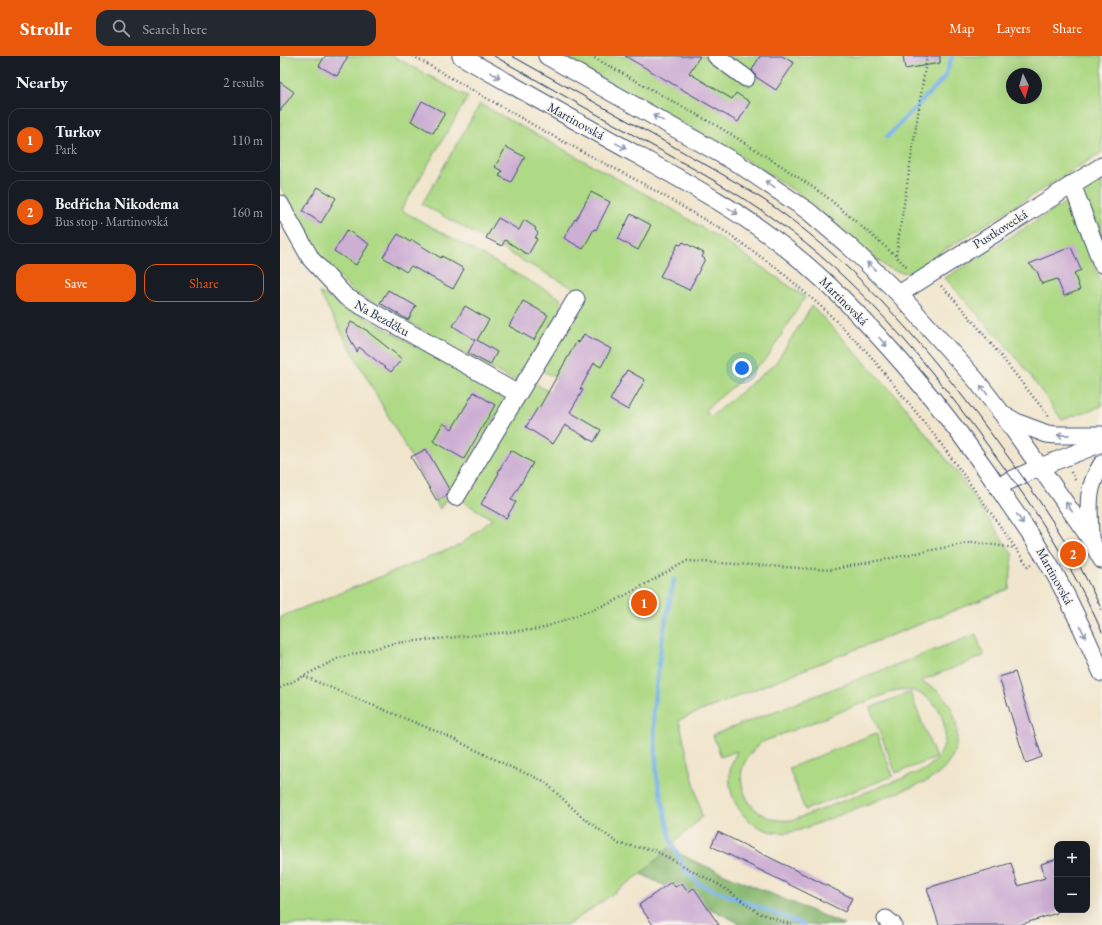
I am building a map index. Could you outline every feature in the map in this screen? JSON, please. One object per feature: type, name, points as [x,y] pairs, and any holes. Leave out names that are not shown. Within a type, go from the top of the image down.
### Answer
[{"type":"street","name":"Martinovská","points":[[461,56],[692,186],[748,220],[782,245],[836,292],[878,335],[951,422],[998,486],[1044,556],[1067,597],[1102,673]]},
{"type":"street","points":[[547,56],[719,152],[779,190],[818,219],[868,264],[899,294],[966,368],[1003,415],[1040,467],[1085,531],[1102,560]]},
{"type":"street","points":[[716,56],[746,78]]},
{"type":"street","name":"Pustkovecká","points":[[899,294],[922,278],[1102,166]]},
{"type":"street","points":[[1072,184],[1102,264]]},
{"type":"street","name":"Na Bezděku","points":[[280,204],[311,259],[346,298],[518,394]]},
{"type":"street","points":[[456,497],[576,298]]},
{"type":"street","points":[[1003,415],[1039,432],[1048,434],[1102,435]]},
{"type":"street","points":[[998,486],[1040,467],[1102,443]]},
{"type":"street","points":[[1090,540],[1090,491],[1095,475],[1102,464]]},
{"type":"path","points":[[413,56],[551,135],[646,186],[726,232],[778,269],[825,310],[868,353],[936,437],[1028,566],[1044,556]]},
{"type":"path","points":[[896,256],[927,56]]},
{"type":"path","points":[[922,278],[938,284],[950,295],[977,326],[1057,426],[1056,435]]},
{"type":"path","points":[[1063,458],[1080,488],[1090,491]]},
{"type":"path","points":[[280,688],[339,658],[395,643],[540,629],[613,602],[687,561],[830,570],[974,542],[1016,549]]},
{"type":"path","points":[[304,676],[444,734],[515,769],[544,781],[581,816],[618,844],[654,850],[723,887],[759,913],[792,925]]},
{"type":"green space","points":[[280,56],[393,56],[468,97],[401,210],[560,298],[562,307],[520,376],[512,380],[352,291],[318,255],[280,186]]},
{"type":"green space","points":[[562,56],[1102,56],[1102,152],[922,264],[925,267],[915,271],[906,273],[886,267],[798,193],[728,149]]},
{"type":"green space","points":[[480,104],[667,206],[724,241],[805,297],[767,358],[705,410],[710,417],[775,364],[812,306],[897,397],[955,470],[1013,555],[1009,589],[679,720],[702,817],[641,874],[568,925],[280,925],[280,617],[460,545],[492,519],[462,501],[533,382],[549,392],[582,390],[580,389],[584,382],[580,380],[556,378],[541,370],[586,295],[422,204]]},
{"type":"green space","points":[[1102,180],[1102,243],[1081,193]]},
{"type":"green space","points":[[1068,201],[1102,284],[1102,406],[1062,420],[1021,363],[945,278]]},
{"type":"green space","points":[[319,292],[502,393],[504,403],[440,509]]},
{"type":"green space","points":[[976,634],[984,656],[920,681],[935,689],[943,696],[953,711],[955,719],[957,728],[956,746],[947,766],[941,772],[923,783],[800,830],[785,833],[770,831],[761,828],[746,817],[735,802],[730,784],[731,766],[737,751],[721,757],[713,735]],"holes":[[[902,690],[917,692],[928,698],[935,705],[944,722],[944,742],[941,751],[936,760],[924,770],[796,819],[778,820],[770,818],[763,815],[750,804],[742,786],[742,770],[750,754],[762,742],[894,691]]]},
{"type":"green space","points":[[910,692],[936,758],[896,773],[870,708]]},
{"type":"green space","points":[[876,733],[893,776],[805,810],[789,768]]},
{"type":"green space","points":[[669,848],[694,861],[845,925],[743,925],[641,874]]},
{"type":"building","points":[[325,56],[348,56],[337,76],[319,66]]},
{"type":"building","points":[[625,56],[700,56],[689,73],[732,99],[736,93],[750,102],[738,122]]},
{"type":"building","points":[[760,56],[782,56],[794,63],[776,90],[756,77],[752,70]]},
{"type":"building","points":[[903,56],[940,56],[940,63],[905,69]]},
{"type":"building","points":[[280,82],[294,92],[280,111]]},
{"type":"building","points":[[422,101],[445,113],[433,133],[411,121]]},
{"type":"building","points":[[506,147],[525,157],[511,182],[499,176],[502,171],[495,167]]},
{"type":"building","points":[[318,187],[336,198],[321,223],[303,211]]},
{"type":"building","points":[[591,192],[610,202],[596,230],[594,229],[583,249],[564,238],[575,219],[576,220]]},
{"type":"building","points":[[631,214],[651,225],[638,250],[618,239]]},
{"type":"building","points":[[498,218],[519,230],[524,220],[536,228],[535,230],[538,233],[535,238],[537,239],[528,255],[505,240],[502,246],[486,238]]},
{"type":"building","points":[[347,230],[369,244],[356,265],[334,251]]},
{"type":"building","points":[[398,234],[410,242],[412,240],[441,258],[442,256],[464,269],[453,289],[411,266],[406,272],[383,257]]},
{"type":"building","points":[[683,242],[704,253],[702,257],[705,259],[689,290],[660,276],[678,244],[681,245]]},
{"type":"building","points":[[1071,247],[1081,270],[1074,273],[1080,290],[1064,296],[1057,279],[1042,284],[1037,271],[1029,264]]},
{"type":"building","points":[[388,290],[416,306],[408,320],[380,303]]},
{"type":"building","points":[[523,301],[548,315],[534,340],[509,326]]},
{"type":"building","points":[[465,306],[489,320],[477,340],[497,352],[490,365],[468,353],[475,340],[453,326]]},
{"type":"building","points":[[351,322],[368,331],[402,359],[391,372],[359,347],[357,352],[346,331]]},
{"type":"building","points":[[584,334],[611,349],[601,367],[594,363],[580,389],[583,390],[570,412],[601,430],[594,442],[565,425],[553,444],[526,427],[538,407],[539,408],[577,341],[579,343]]},
{"type":"building","points":[[627,370],[645,380],[628,410],[610,400]]},
{"type":"building","points":[[474,392],[495,405],[464,459],[433,441],[443,423],[452,429]]},
{"type":"building","points":[[426,449],[449,489],[446,496],[437,501],[411,457]]},
{"type":"building","points":[[511,450],[533,463],[511,500],[516,502],[506,518],[481,504]]},
{"type":"building","points":[[1015,672],[1042,757],[1026,763],[999,677]]},
{"type":"building","points":[[718,832],[852,898],[845,912],[711,846]]},
{"type":"building","points":[[1054,860],[1054,913],[1057,913],[1019,925],[939,925],[927,888],[1011,863],[1018,886],[1045,878],[1041,864]]},
{"type":"building","points":[[671,882],[675,887],[682,883],[688,892],[694,888],[719,925],[653,925],[639,905]]},
{"type":"waterway","points":[[887,137],[945,77],[952,56]]},
{"type":"waterway","points":[[674,579],[662,640],[653,711],[657,778],[671,841],[685,870],[699,884],[804,925]]},
{"type":"tram line","points":[[494,56],[731,191],[776,221],[833,267],[860,293],[911,348],[958,405],[993,452],[1029,503],[1063,556],[1081,588],[1102,632]]},
{"type":"tram line","points":[[512,56],[713,169],[764,200],[795,222],[852,272],[905,327],[977,415],[1039,501],[1081,569],[1102,610]]},
{"type":"place","name":"Bedřicha Nikodema","points":[[1073,554]]},
{"type":"place","name":"Turkov","points":[[644,603]]}]
